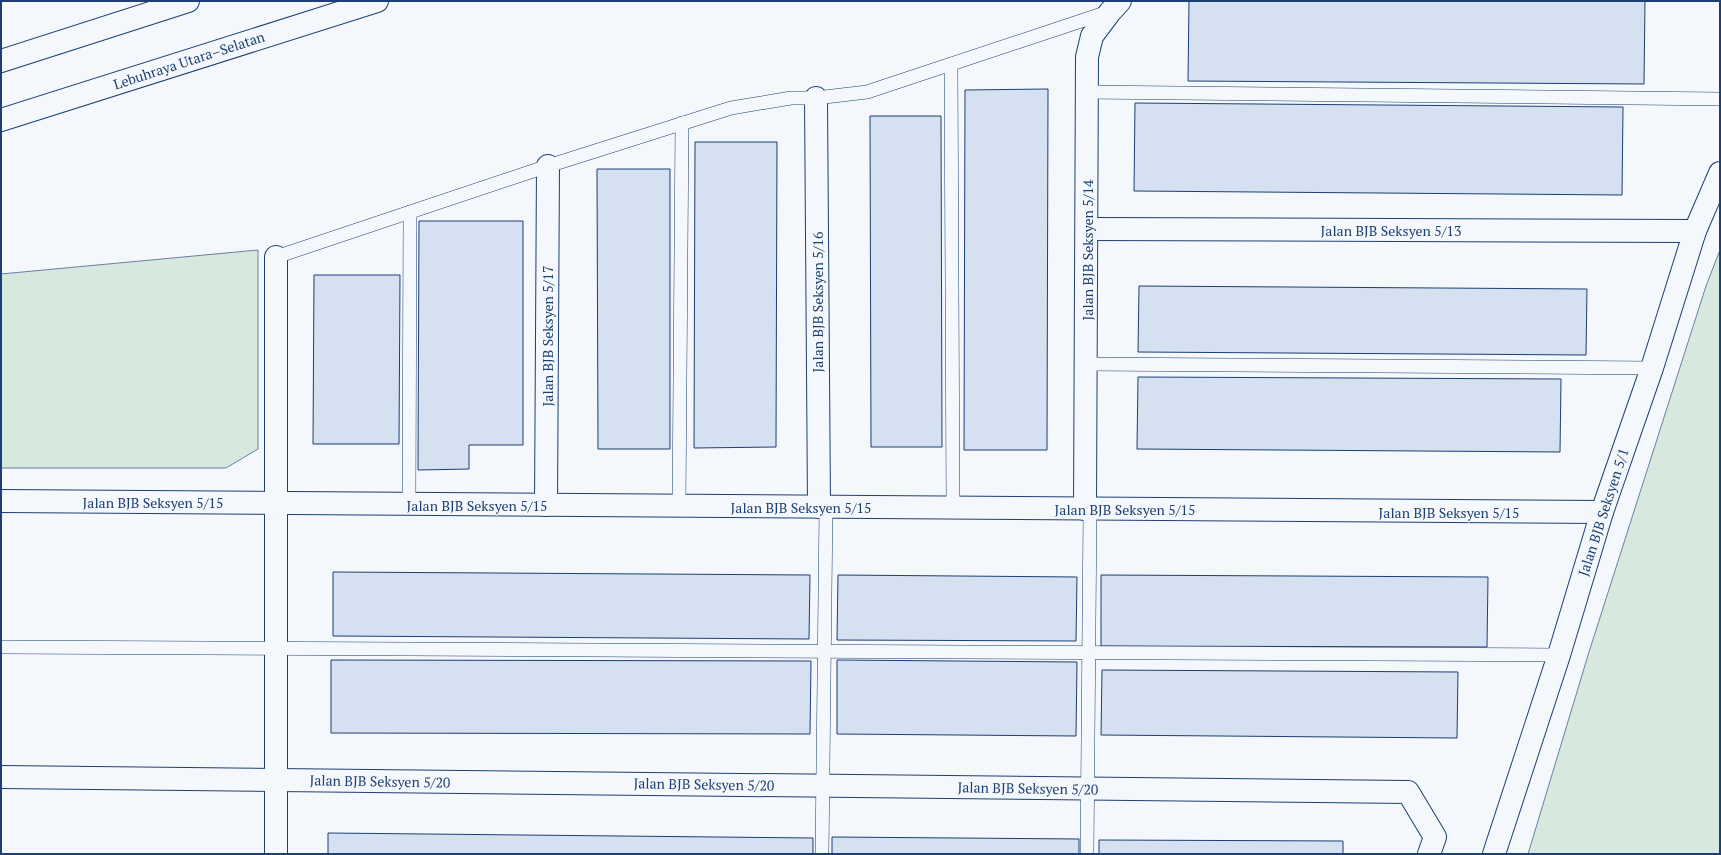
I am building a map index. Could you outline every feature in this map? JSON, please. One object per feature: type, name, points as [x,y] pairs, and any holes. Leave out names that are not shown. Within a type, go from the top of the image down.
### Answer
[{"type":"main road","points":[[1,61],[188,1]]},
{"type":"main road","name":"Lebuhraya Utara–Selatan","points":[[1,120],[377,1]]},
{"type":"main road","name":"Jalan BJB Seksyen 5/14","points":[[1088,509],[1085,364],[1087,57],[1092,36],[1115,6]]},
{"type":"main road","name":"Jalan BJB Seksyen 5/16","points":[[816,98],[822,507]]},
{"type":"main road","name":"Jalan BJB Seksyen 5/17","points":[[546,505],[548,166]]},
{"type":"main road","name":"Jalan BJB Seksyen 5/1","points":[[1494,854],[1559,655],[1602,512],[1652,368],[1695,231],[1720,173]]},
{"type":"main road","name":"Jalan BJB Seksyen 5/13","points":[[1087,229],[1695,231]]},
{"type":"main road","points":[[276,257],[276,854]]},
{"type":"main road","name":"Jalan BJB Seksyen 5/15","points":[[1,502],[1602,512]]},
{"type":"main road","name":"Jalan BJB Seksyen 5/20","points":[[1,777],[1408,792],[1434,837],[1429,854]]},
{"type":"lane","points":[[276,257],[682,122],[731,108],[791,98],[816,98],[867,92],[1115,6]]},
{"type":"lane","points":[[951,64],[953,508]]},
{"type":"lane","points":[[1087,92],[1720,99]]},
{"type":"lane","points":[[679,506],[682,122]]},
{"type":"lane","points":[[408,505],[410,212]]},
{"type":"lane","points":[[1085,364],[1652,368]]},
{"type":"lane","points":[[822,507],[824,652],[822,854]]},
{"type":"lane","points":[[1087,854],[1089,653],[1088,509]]},
{"type":"lane","points":[[1,647],[1559,655]]},
{"type":"shaded area","points":[[258,250],[258,449],[226,468],[1,468],[1,274]]},
{"type":"shaded area","points":[[1720,250],[1720,854],[1528,854],[1589,652],[1706,286]]},
{"type":"building","points":[[1189,1],[1645,1],[1644,84],[1188,81]]},
{"type":"building","points":[[1048,89],[1047,450],[964,450],[965,90]]},
{"type":"building","points":[[1135,103],[1623,107],[1622,195],[1134,191]]},
{"type":"building","points":[[870,116],[941,116],[942,447],[871,447]]},
{"type":"building","points":[[695,142],[777,142],[776,447],[694,448]]},
{"type":"building","points":[[597,169],[670,169],[670,449],[598,449]]},
{"type":"building","points":[[419,221],[523,221],[523,445],[469,445],[469,469],[418,470]]},
{"type":"building","points":[[314,275],[400,275],[399,444],[313,444]]},
{"type":"building","points":[[1139,286],[1587,289],[1586,355],[1138,352]]},
{"type":"building","points":[[1138,377],[1561,379],[1560,452],[1137,449]]},
{"type":"building","points":[[333,572],[810,575],[809,639],[333,636]]},
{"type":"building","points":[[838,575],[1077,577],[1076,641],[837,640]]},
{"type":"building","points":[[1101,575],[1488,577],[1487,647],[1101,646]]},
{"type":"building","points":[[331,660],[811,661],[810,734],[331,733]]},
{"type":"building","points":[[837,660],[1077,662],[1076,736],[837,734]]},
{"type":"building","points":[[1102,670],[1458,672],[1457,738],[1101,735]]},
{"type":"building","points":[[328,833],[813,838],[813,854],[328,854]]},
{"type":"building","points":[[832,837],[1079,839],[1079,854],[832,854]]},
{"type":"building","points":[[1099,840],[1343,841],[1343,854],[1099,854]]}]
